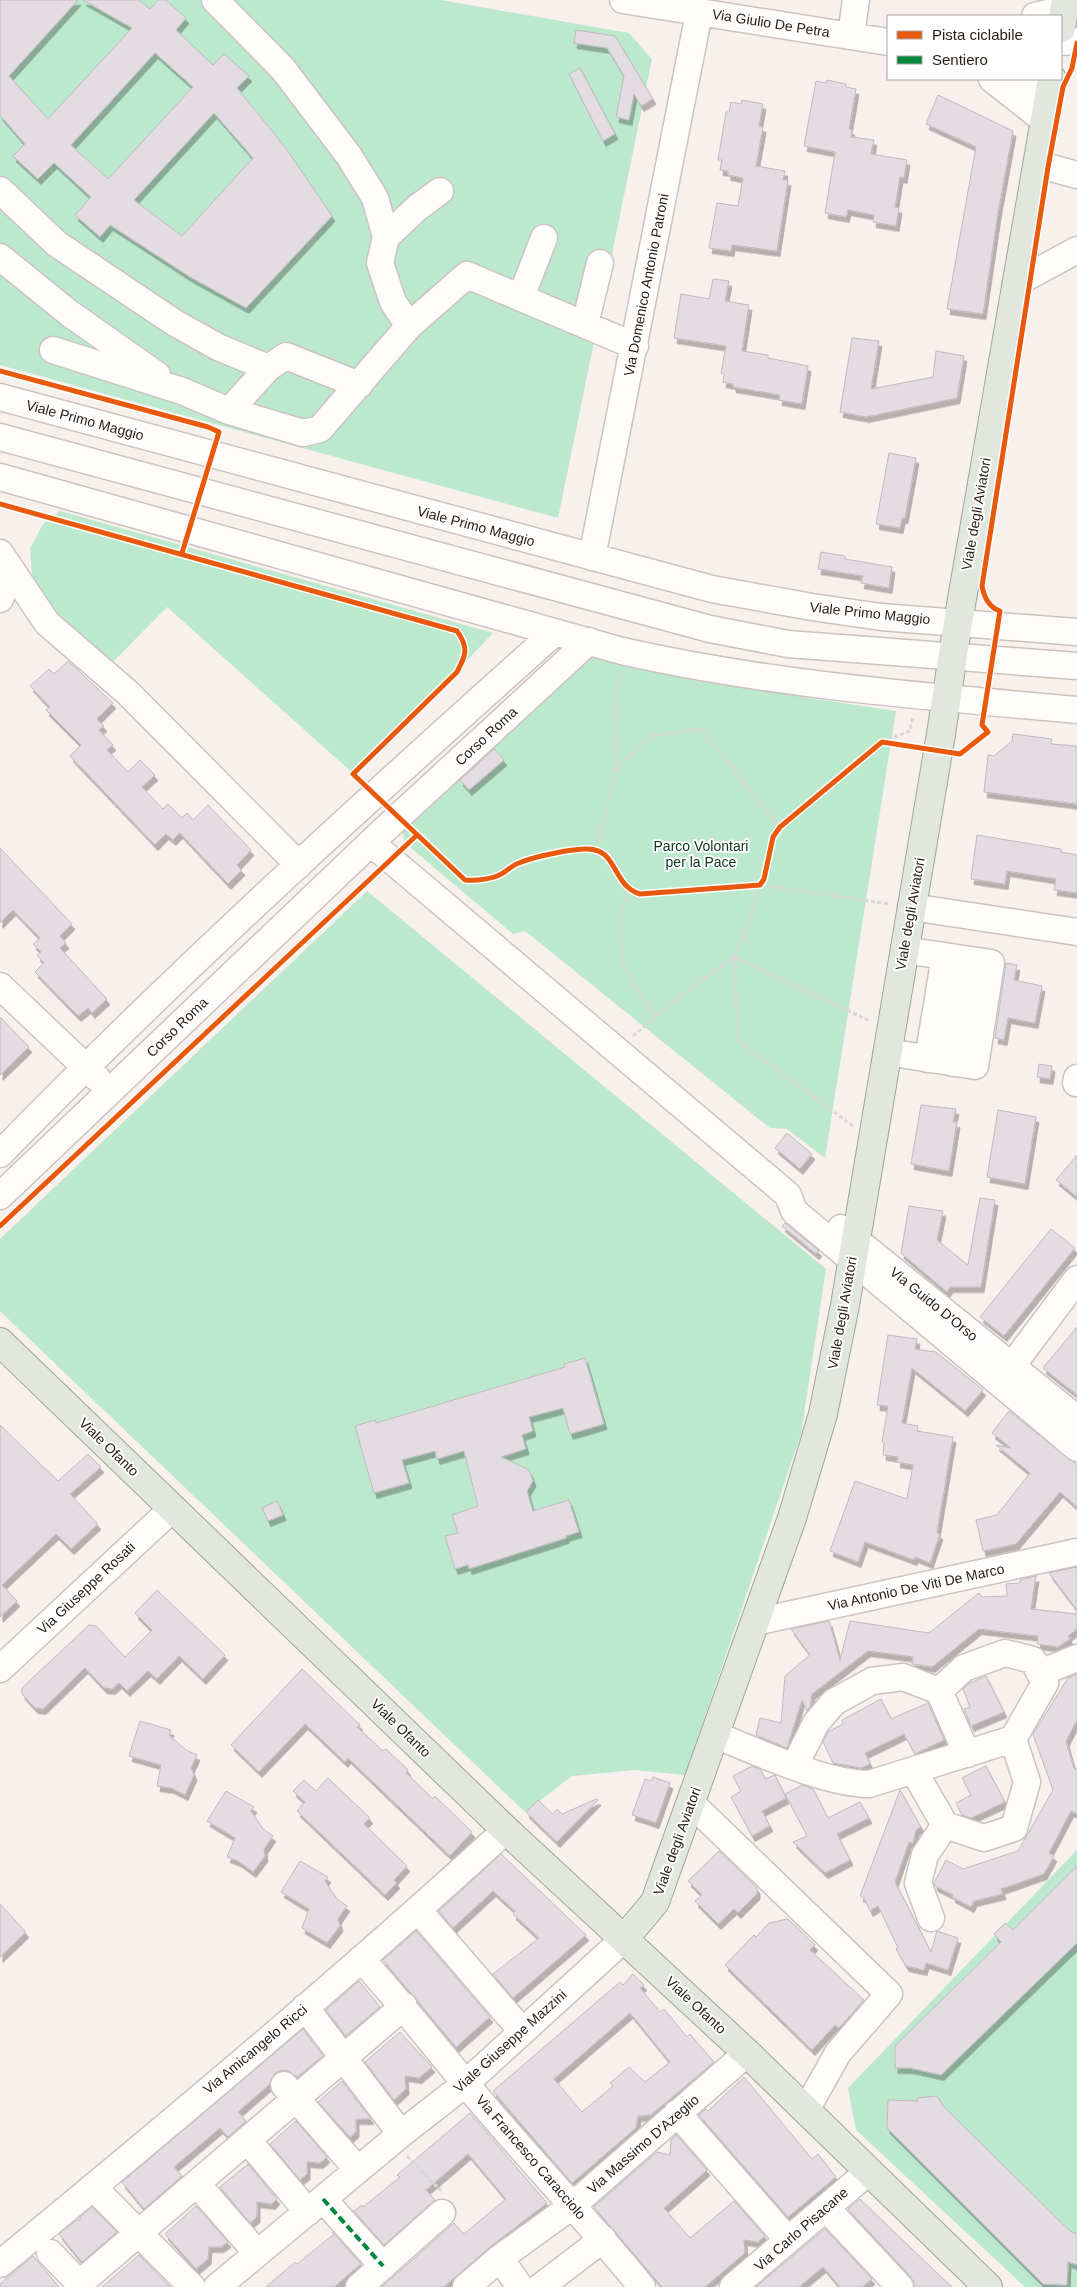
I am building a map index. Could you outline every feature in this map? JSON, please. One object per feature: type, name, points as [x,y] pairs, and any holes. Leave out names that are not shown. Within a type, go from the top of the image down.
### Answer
[{"type":"main road","name":"Viale degli Aviatori","points":[[624,1938],[655,1902],[792,1518],[823,1414],[889,1041],[952,656],[1051,83]]},
{"type":"main road","name":"Viale Ofanto","points":[[0,1342],[506,1830],[747,2053],[988,2287]]},
{"type":"street","points":[[215,0],[283,69],[350,156],[374,198],[386,236],[380,263],[394,302],[409,326]]},
{"type":"street","points":[[851,35],[856,0]]},
{"type":"street","name":"Via Giulio De Petra","points":[[634,1],[887,42]]},
{"type":"street","points":[[1043,15],[1064,12]]},
{"type":"street","name":"Via Domenico Antonio Patroni","points":[[592,557],[699,13]]},
{"type":"street","points":[[1062,42],[1077,41]]},
{"type":"street","points":[[993,80],[1044,120]]},
{"type":"street","points":[[1026,80],[1051,83]]},
{"type":"street","points":[[1038,164],[1077,175]]},
{"type":"street","points":[[0,190],[57,244],[175,322],[218,347],[268,368]]},
{"type":"street","points":[[386,236],[417,208],[440,191]]},
{"type":"street","points":[[521,297],[544,238]]},
{"type":"street","points":[[1016,283],[1077,250]]},
{"type":"street","points":[[0,257],[69,313],[182,392]]},
{"type":"street","points":[[585,324],[600,263]]},
{"type":"street","points":[[53,350],[182,392],[229,411],[303,433],[320,430],[409,326],[466,275],[634,346]]},
{"type":"street","points":[[229,411],[268,368],[286,356],[359,385]]},
{"type":"street","name":"Viale Primo Maggio","points":[[0,397],[712,589],[881,617],[1077,632]]},
{"type":"street","points":[[0,437],[710,629],[788,644],[1077,666]]},
{"type":"street","points":[[0,477],[622,651],[677,663],[801,684],[1077,710]]},
{"type":"street","points":[[0,553],[47,623],[128,693],[300,865]]},
{"type":"street","points":[[0,560],[4,570],[3,592],[0,598]]},
{"type":"street","points":[[0,1154],[85,1066],[359,808],[555,632]]},
{"type":"street","name":"Corso Roma","points":[[0,1196],[369,844],[589,641]]},
{"type":"street","points":[[359,808],[369,844]]},
{"type":"street","points":[[330,836],[369,844],[617,1049]]},
{"type":"street","points":[[911,907],[1077,932]]},
{"type":"street","points":[[889,1041],[941,1061],[975,1066],[991,964],[904,950]]},
{"type":"street","points":[[941,1061],[957,958]]},
{"type":"street","points":[[0,986],[110,1091]]},
{"type":"street","name":"Via Guido D'Orso","points":[[617,1049],[788,1195],[794,1212],[853,1251],[982,1356],[1077,1419]]},
{"type":"street","points":[[1018,1381],[1077,1279]]},
{"type":"street","name":"Via Guido D'Orso","points":[[1018,1381],[1077,1448]]},
{"type":"street","name":"Via Giuseppe Rosati","points":[[0,1669],[173,1508]]},
{"type":"street","name":"Via Antonio De Viti De Marco","points":[[755,1622],[1077,1552]]},
{"type":"street","points":[[715,1735],[794,1765],[851,1783],[869,1784],[1013,1739],[1045,1683],[1033,1660],[1005,1653],[964,1668],[939,1691]]},
{"type":"street","points":[[1040,1673],[1077,1658]]},
{"type":"street","points":[[794,1765],[816,1723],[834,1702],[872,1682],[903,1677],[939,1691],[967,1754]]},
{"type":"street","points":[[914,1771],[945,1825],[984,1838],[1014,1828],[1027,1782],[1013,1739]]},
{"type":"street","points":[[690,1802],[889,1994],[838,2053],[806,2110]]},
{"type":"street","points":[[932,1918],[918,1883],[925,1855],[945,1825]]},
{"type":"street","name":"Via Amicangelo Ricci","points":[[0,2264],[361,1959],[506,1830]]},
{"type":"street","points":[[418,1910],[522,2030]]},
{"type":"street","name":"Viale Giuseppe Mazzini","points":[[216,2287],[397,2137],[465,2084],[624,1938]]},
{"type":"street","name":"Via Francesco Caracciolo","points":[[361,1959],[404,2006],[465,2084],[572,2206],[604,2239],[642,2287]]},
{"type":"street","points":[[50,2253],[81,2285],[139,2232],[248,2141],[290,2092],[344,2058],[404,2006]]},
{"type":"street","points":[[305,2007],[344,2058],[397,2137]]},
{"type":"street","name":"Via Massimo D'Azeglio","points":[[466,2287],[500,2258],[572,2206],[747,2053]]},
{"type":"street","points":[[290,2092],[358,2170]]},
{"type":"street","points":[[677,2113],[788,2240]]},
{"type":"street","points":[[248,2141],[383,2266]]},
{"type":"street","name":"Via Carlo Pisacane","points":[[734,2287],[868,2172]]},
{"type":"street","points":[[197,2184],[257,2253]]},
{"type":"street","points":[[93,2187],[192,2287]]},
{"type":"street","points":[[359,2287],[383,2266],[442,2202]]},
{"type":"street","points":[[826,2208],[900,2287]]},
{"type":"street","points":[[540,2287],[604,2239]]},
{"type":"street","points":[[500,2258],[520,2287]]},
{"type":"path","points":[[601,852],[591,849],[604,821],[615,772],[615,715],[622,651]]},
{"type":"path","points":[[875,748],[882,742],[910,731],[918,696]]},
{"type":"path","points":[[615,772],[650,736],[701,729],[778,830],[784,823]]},
{"type":"path","points":[[882,742],[892,744]]},
{"type":"path","points":[[764,879],[757,886],[746,931],[734,957],[738,1041],[872,1140]]},
{"type":"path","points":[[757,886],[911,907]]},
{"type":"path","points":[[630,890],[620,916],[622,962],[654,1018]]},
{"type":"path","points":[[617,1049],[680,996],[734,957]]},
{"type":"path","points":[[734,957],[889,1041]]},
{"type":"path","points":[[397,2137],[442,2202]]},
{"type":"green space","points":[[0,0],[440,0],[629,33],[652,59],[558,518],[0,365]]},
{"type":"green space","points":[[60,511],[493,633],[356,776],[167,607],[108,667],[45,608],[32,575],[30,549],[43,524]]},
{"type":"green space","name":"Parco Volontari per la Pace","points":[[591,655],[697,681],[896,711],[825,1158],[787,1129],[770,1128],[525,931],[513,934],[404,842],[403,832]]},
{"type":"green space","points":[[367,891],[826,1269],[801,1434],[685,1775],[635,1770],[572,1776],[525,1812],[0,1311],[0,1239]]},
{"type":"green space","points":[[1077,1850],[1077,2287],[1025,2287],[856,2130],[848,2088]]},
{"type":"building","points":[[0,0],[78,0],[9,76],[48,119],[132,28],[83,0],[139,0],[150,9],[158,0],[166,0],[186,18],[176,30],[213,65],[224,54],[249,76],[237,88],[285,147],[332,216],[246,308],[190,277],[110,225],[100,237],[75,215],[91,197],[54,163],[38,179],[13,156],[25,144],[0,115]],"holes":[[[155,53],[193,87],[108,179],[71,145]],[[214,113],[253,158],[182,236],[134,200]]]},
{"type":"building","points":[[576,30],[615,36],[653,99],[641,106],[634,94],[629,120],[616,117],[624,76],[607,48],[574,43]]},
{"type":"building","points":[[580,68],[615,134],[603,141],[569,74]]},
{"type":"building","points":[[827,80],[846,84],[846,87],[856,89],[849,129],[852,130],[851,137],[874,140],[871,154],[907,160],[904,178],[900,177],[895,207],[899,208],[896,226],[873,222],[874,215],[848,210],[846,217],[825,213],[835,152],[804,146],[816,81],[826,83]]},
{"type":"building","points":[[938,95],[1013,131],[998,213],[983,314],[947,309],[976,147],[926,124]]},
{"type":"building","points":[[742,100],[763,104],[759,126],[763,127],[756,166],[785,171],[783,180],[788,180],[777,251],[732,245],[731,251],[709,248],[717,203],[738,206],[743,178],[728,175],[728,171],[720,170],[722,160],[718,160],[726,112],[729,112],[731,102],[741,104]]},
{"type":"building","points":[[713,279],[729,281],[725,301],[749,305],[742,351],[768,355],[768,358],[808,366],[802,404],[779,400],[780,395],[733,387],[733,384],[723,382],[724,374],[721,373],[726,346],[674,338],[681,294],[709,299]]},
{"type":"building","points":[[852,338],[879,341],[871,389],[933,377],[936,351],[964,356],[957,398],[866,417],[840,412]]},
{"type":"building","points":[[889,453],[916,458],[905,518],[902,518],[900,528],[876,524]]},
{"type":"building","points":[[821,552],[845,556],[845,559],[892,567],[889,588],[861,583],[863,576],[818,569]]},
{"type":"building","points":[[68,661],[113,703],[97,719],[104,726],[99,730],[113,745],[107,750],[128,772],[140,760],[155,775],[142,787],[163,809],[168,804],[182,818],[187,813],[193,820],[208,805],[251,850],[237,865],[242,870],[228,884],[180,833],[173,840],[166,834],[155,845],[70,756],[81,745],[46,710],[50,707],[30,686],[49,669],[54,674]]},
{"type":"building","points":[[1013,734],[1052,739],[1051,744],[1077,746],[1077,804],[984,792],[988,755],[994,756],[1012,741]]},
{"type":"building","points":[[494,749],[504,760],[469,790],[460,780]]},
{"type":"building","points":[[977,835],[1061,849],[1061,852],[1077,855],[1077,893],[1054,890],[1056,879],[1007,871],[1005,884],[971,879]]},
{"type":"building","points":[[0,848],[72,924],[60,936],[66,943],[60,948],[107,999],[92,1013],[88,1008],[78,1016],[35,972],[44,963],[37,955],[41,952],[33,944],[40,938],[13,910],[0,923]]},
{"type":"building","points":[[1006,963],[1017,965],[1014,980],[1042,986],[1035,1023],[1008,1018],[1004,1040],[995,1038]]},
{"type":"building","points":[[0,1017],[29,1047],[0,1075]]},
{"type":"building","points":[[1039,1064],[1052,1066],[1050,1079],[1037,1077]]},
{"type":"building","points":[[921,1105],[956,1109],[953,1122],[957,1122],[949,1171],[911,1164]]},
{"type":"building","points":[[998,1110],[1036,1117],[1025,1184],[987,1177]]},
{"type":"building","points":[[787,1133],[812,1154],[800,1169],[775,1148]]},
{"type":"building","points":[[1077,1155],[1077,1197],[1056,1180]]},
{"type":"building","points":[[980,1198],[995,1200],[981,1287],[950,1287],[947,1292],[901,1253],[909,1206],[943,1211],[937,1240],[968,1265]]},
{"type":"building","points":[[785,1223],[819,1251],[816,1254],[782,1226]]},
{"type":"building","points":[[1051,1229],[1075,1248],[1004,1336],[980,1317]]},
{"type":"building","points":[[1077,1327],[1077,1395],[1043,1368]]},
{"type":"building","points":[[888,1335],[917,1339],[915,1349],[936,1352],[983,1390],[965,1411],[912,1368],[902,1423],[918,1426],[917,1431],[953,1437],[937,1533],[940,1534],[930,1563],[915,1557],[914,1560],[865,1542],[858,1562],[830,1551],[855,1481],[907,1499],[913,1465],[897,1462],[898,1457],[883,1455],[884,1443],[882,1442],[888,1406],[877,1405]]},
{"type":"building","points":[[585,1358],[604,1424],[570,1434],[563,1408],[529,1417],[533,1431],[522,1435],[526,1449],[501,1457],[529,1470],[533,1481],[527,1491],[533,1511],[569,1500],[579,1532],[566,1536],[566,1538],[469,1569],[468,1565],[455,1569],[445,1536],[458,1533],[452,1515],[478,1506],[464,1451],[437,1459],[435,1451],[402,1460],[409,1483],[374,1493],[355,1426],[375,1420],[376,1423],[565,1367],[564,1364]]},
{"type":"building","points":[[1009,1411],[1077,1465],[1077,1507],[1060,1492],[1016,1544],[983,1551],[976,1520],[997,1515],[1030,1473],[996,1445],[1011,1448],[992,1433]]},
{"type":"building","points":[[0,1425],[58,1481],[88,1454],[101,1467],[70,1494],[98,1524],[71,1549],[56,1534],[2,1585],[17,1601],[0,1617]]},
{"type":"building","points":[[277,1501],[283,1515],[268,1521],[262,1508]]},
{"type":"building","points":[[1077,1567],[1077,1610],[1049,1573]]},
{"type":"building","points":[[1036,1576],[1031,1609],[1077,1614],[1077,1629],[1068,1636],[1070,1639],[1058,1647],[1037,1644],[1038,1636],[979,1629],[932,1667],[912,1664],[913,1657],[868,1651],[812,1694],[810,1707],[807,1711],[802,1700],[787,1748],[756,1735],[760,1718],[781,1723],[785,1676],[810,1655],[791,1629],[829,1621],[840,1660],[850,1621],[929,1633],[979,1593],[982,1597],[1007,1596],[1006,1584],[1020,1583],[1020,1580]]},
{"type":"building","points":[[157,1590],[225,1655],[203,1679],[179,1656],[157,1679],[148,1671],[127,1691],[119,1683],[112,1689],[104,1688],[85,1668],[43,1709],[35,1708],[22,1694],[22,1688],[89,1625],[96,1626],[125,1657],[152,1630],[135,1613]]},
{"type":"building","points":[[302,1669],[360,1725],[357,1727],[383,1751],[386,1749],[408,1770],[406,1773],[433,1799],[435,1796],[472,1832],[450,1856],[348,1758],[345,1762],[305,1724],[259,1772],[231,1745]]},
{"type":"building","points":[[1077,1674],[1077,1720],[1066,1741],[1074,1769],[1077,1768],[1077,1814],[1071,1811],[1049,1853],[1054,1856],[1044,1874],[1001,1889],[1003,1894],[974,1901],[971,1907],[935,1886],[934,1883],[946,1860],[963,1869],[1018,1851],[1053,1790],[1033,1734],[1068,1678]]},
{"type":"building","points":[[986,1676],[1004,1712],[971,1726],[964,1709],[970,1707],[963,1689],[970,1683]]},
{"type":"building","points":[[881,1699],[891,1719],[928,1703],[944,1740],[915,1754],[904,1734],[865,1753],[870,1764],[861,1768],[833,1763],[823,1742],[828,1732],[843,1724],[842,1720]]},
{"type":"building","points":[[140,1721],[171,1730],[169,1735],[186,1750],[197,1755],[191,1768],[194,1775],[185,1795],[171,1788],[157,1786],[161,1765],[129,1756]]},
{"type":"building","points":[[752,1766],[761,1770],[765,1779],[775,1775],[786,1798],[762,1811],[770,1826],[752,1836],[731,1797],[741,1791],[733,1776]]},
{"type":"building","points":[[986,1766],[1005,1802],[971,1818],[962,1815],[956,1803],[971,1795],[962,1778]]},
{"type":"building","points":[[653,1777],[670,1783],[656,1823],[632,1815],[645,1779],[651,1781]]},
{"type":"building","points":[[328,1778],[370,1818],[364,1824],[407,1866],[394,1880],[397,1883],[385,1895],[297,1811],[305,1802],[293,1791],[304,1780],[316,1791]]},
{"type":"building","points":[[802,1785],[813,1789],[828,1818],[860,1802],[869,1818],[837,1834],[850,1860],[825,1873],[793,1842],[807,1836],[785,1794]]},
{"type":"building","points":[[900,1790],[921,1827],[916,1830],[913,1843],[909,1842],[895,1882],[931,1952],[937,1931],[958,1938],[948,1970],[926,1963],[924,1970],[906,1966],[896,1949],[898,1948],[878,1906],[870,1911],[864,1898],[860,1896]]},
{"type":"building","points":[[226,1791],[254,1807],[251,1811],[263,1829],[273,1836],[264,1849],[265,1856],[253,1872],[238,1861],[227,1857],[235,1838],[207,1821]]},
{"type":"building","points":[[596,1799],[598,1800],[557,1842],[526,1812],[538,1800],[553,1814],[557,1809],[562,1814]]},
{"type":"building","points":[[719,1851],[757,1888],[757,1894],[738,1913],[734,1909],[718,1924],[695,1901],[702,1895],[688,1881]]},
{"type":"building","points":[[501,1854],[586,1935],[513,1998],[493,1974],[539,1938],[513,1914],[515,1911],[493,1891],[453,1928],[439,1911]]},
{"type":"building","points":[[300,1861],[328,1877],[325,1881],[337,1899],[347,1906],[338,1919],[340,1926],[327,1943],[302,1928],[309,1909],[281,1892]]},
{"type":"building","points":[[1077,1866],[1077,1943],[941,2075],[910,2068],[895,2068],[895,2046],[1001,1942],[994,1934],[1005,1923],[1013,1930]]},
{"type":"building","points":[[0,1904],[26,1932],[0,1957]]},
{"type":"building","points":[[788,1919],[815,1945],[810,1950],[864,2000],[839,2028],[835,2025],[812,2050],[725,1965],[754,1935],[756,1937],[769,1923]]},
{"type":"building","points":[[416,1931],[490,2017],[456,2047],[383,1960]]},
{"type":"building","points":[[633,1974],[644,1985],[640,1988],[660,2012],[664,2009],[687,2037],[690,2034],[714,2062],[651,2115],[638,2116],[636,2128],[572,2183],[493,2091],[620,1982],[623,1985]],"holes":[[[630,2013],[670,2062],[645,2082],[629,2067],[610,2083],[613,2086],[582,2112],[554,2079]]]},
{"type":"building","points":[[359,1981],[380,2007],[346,2036],[326,2010]]},
{"type":"building","points":[[303,2029],[323,2056],[297,2077],[288,2071],[282,2070],[275,2073],[269,2085],[238,2112],[246,2121],[228,2137],[220,2128],[174,2167],[182,2176],[144,2209],[122,2182]]},
{"type":"building","points":[[400,2032],[432,2067],[419,2078],[405,2076],[406,2089],[394,2100],[365,2062]]},
{"type":"building","points":[[744,2077],[812,2159],[818,2154],[836,2177],[788,2217],[699,2115],[706,2109],[708,2111]]},
{"type":"building","points":[[342,2081],[371,2119],[356,2119],[356,2132],[350,2137],[318,2102]]},
{"type":"building","points":[[937,2096],[944,2107],[1070,2231],[1077,2234],[1077,2265],[1068,2262],[1067,2285],[1043,2284],[887,2128],[888,2100],[918,2101],[917,2098]]},
{"type":"building","points":[[470,2113],[547,2203],[490,2247],[444,2287],[382,2287],[454,2223],[464,2234],[506,2199],[468,2154],[426,2190],[435,2200],[384,2245],[354,2211],[362,2205],[363,2207],[400,2177],[397,2175]]},
{"type":"building","points":[[296,2121],[327,2157],[320,2163],[307,2162],[307,2174],[300,2180],[270,2144]]},
{"type":"building","points":[[676,2135],[707,2170],[664,2208],[690,2238],[734,2201],[765,2236],[758,2242],[744,2240],[745,2253],[705,2287],[662,2287],[594,2207],[657,2152],[670,2155],[671,2140]]},
{"type":"building","points":[[248,2164],[277,2199],[272,2204],[257,2202],[257,2217],[250,2223],[220,2187]]},
{"type":"building","points":[[860,2199],[952,2287],[915,2287],[911,2277],[848,2209]]},
{"type":"building","points":[[196,2206],[228,2242],[221,2247],[209,2247],[208,2259],[196,2269],[165,2234]]},
{"type":"building","points":[[92,2207],[117,2232],[82,2262],[59,2234],[77,2220],[80,2220],[80,2217]]},
{"type":"building","points":[[825,2229],[872,2279],[862,2287],[840,2287],[823,2267],[799,2287],[756,2287]]},
{"type":"building","points":[[334,2234],[361,2264],[334,2287],[266,2287],[295,2262],[297,2264]]},
{"type":"building","points":[[139,2255],[170,2287],[102,2287]]},
{"type":"building","points":[[33,2256],[59,2287],[0,2287],[0,2284]]},
{"type":"marked path","points":[[323,2199],[383,2266]]},
{"type":"cycle path","points":[[0,504],[457,631],[465,647],[464,656],[457,672],[353,774],[465,880],[495,877],[517,864],[545,855],[588,849],[602,853],[608,858],[625,884],[640,894],[760,885],[764,879],[773,837],[780,827],[882,742],[960,754],[988,732],[982,725],[1000,611],[992,607],[987,601],[982,586],[1048,167],[1063,87],[1072,68],[1077,43]]},
{"type":"cycle path","points":[[0,371],[208,427],[219,432],[182,553]]},
{"type":"cycle path","points":[[0,1226],[416,836]]}]
